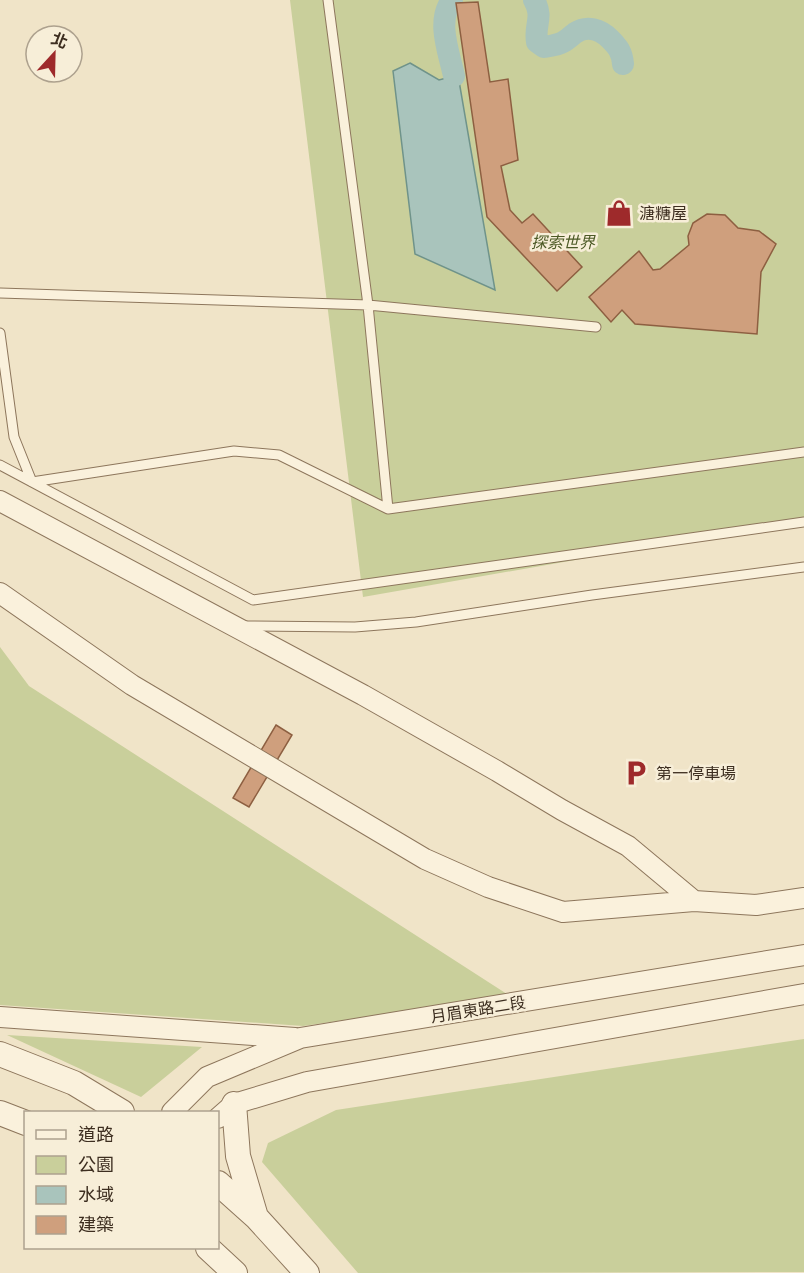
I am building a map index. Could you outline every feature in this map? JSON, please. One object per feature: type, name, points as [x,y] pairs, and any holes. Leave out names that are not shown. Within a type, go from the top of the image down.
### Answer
[{"type":"street","points":[[0,501],[363,695],[628,846],[694,901]]},
{"type":"street","points":[[0,593],[132,685],[425,859],[488,887],[562,912],[694,901],[756,905],[804,898]]},
{"type":"street","name":"月眉東路二段","points":[[174,1111],[207,1077],[300,1038],[804,955]]},
{"type":"street","points":[[256,1217],[226,1111],[308,1082],[804,994]]},
{"type":"street","points":[[0,1017],[300,1038]]},
{"type":"street","points":[[0,1054],[74,1083],[119,1111]]},
{"type":"street","points":[[0,1113],[24,1122]]},
{"type":"street","points":[[219,1184],[256,1217],[307,1273]]},
{"type":"street","points":[[209,1249],[235,1273]]},
{"type":"lane","points":[[328,0],[368,305],[388,509]]},
{"type":"lane","points":[[0,293],[368,305],[596,327]]},
{"type":"lane","points":[[0,333],[14,437],[32,482]]},
{"type":"lane","points":[[32,482],[234,451],[279,455],[388,509],[804,452]]},
{"type":"lane","points":[[0,465],[253,600],[804,522]]},
{"type":"lane","points":[[231,626],[355,627],[416,622],[475,615],[592,595],[804,567]]},
{"type":"green space","name":"探索世界","points":[[290,0],[804,0],[804,520],[363,597]]},
{"type":"green space","points":[[0,647],[29,686],[510,996],[303,1026],[0,1005]]},
{"type":"green space","points":[[7,1035],[202,1047],[141,1097]]},
{"type":"green space","points":[[804,1039],[804,1272],[358,1273],[262,1162],[268,1143],[336,1110]]},
{"type":"water","points":[[410,63],[439,80],[458,75],[495,290],[415,254],[393,71]]},
{"type":"building","points":[[478,2],[490,82],[508,79],[518,160],[501,166],[510,210],[522,223],[533,214],[582,267],[557,291],[487,217],[456,3]]},
{"type":"building","points":[[707,214],[725,215],[738,228],[759,231],[776,244],[761,272],[757,334],[635,324],[622,310],[611,322],[589,297],[639,251],[653,270],[660,269],[689,245],[688,236],[693,223]]},
{"type":"building","points":[[276,725],[292,735],[249,807],[233,798]]},
{"type":"waterway","points":[[452,0],[447,8],[444,27],[454,76]]},
{"type":"waterway","points":[[534,0],[539,16],[537,42],[544,47],[559,44],[584,29],[593,29],[606,36],[615,45],[621,53],[623,64]]},
{"type":"place","name":"溏糖屋","points":[[619,213]]},
{"type":"place","name":"第一停車場","points":[[636,773]]}]
